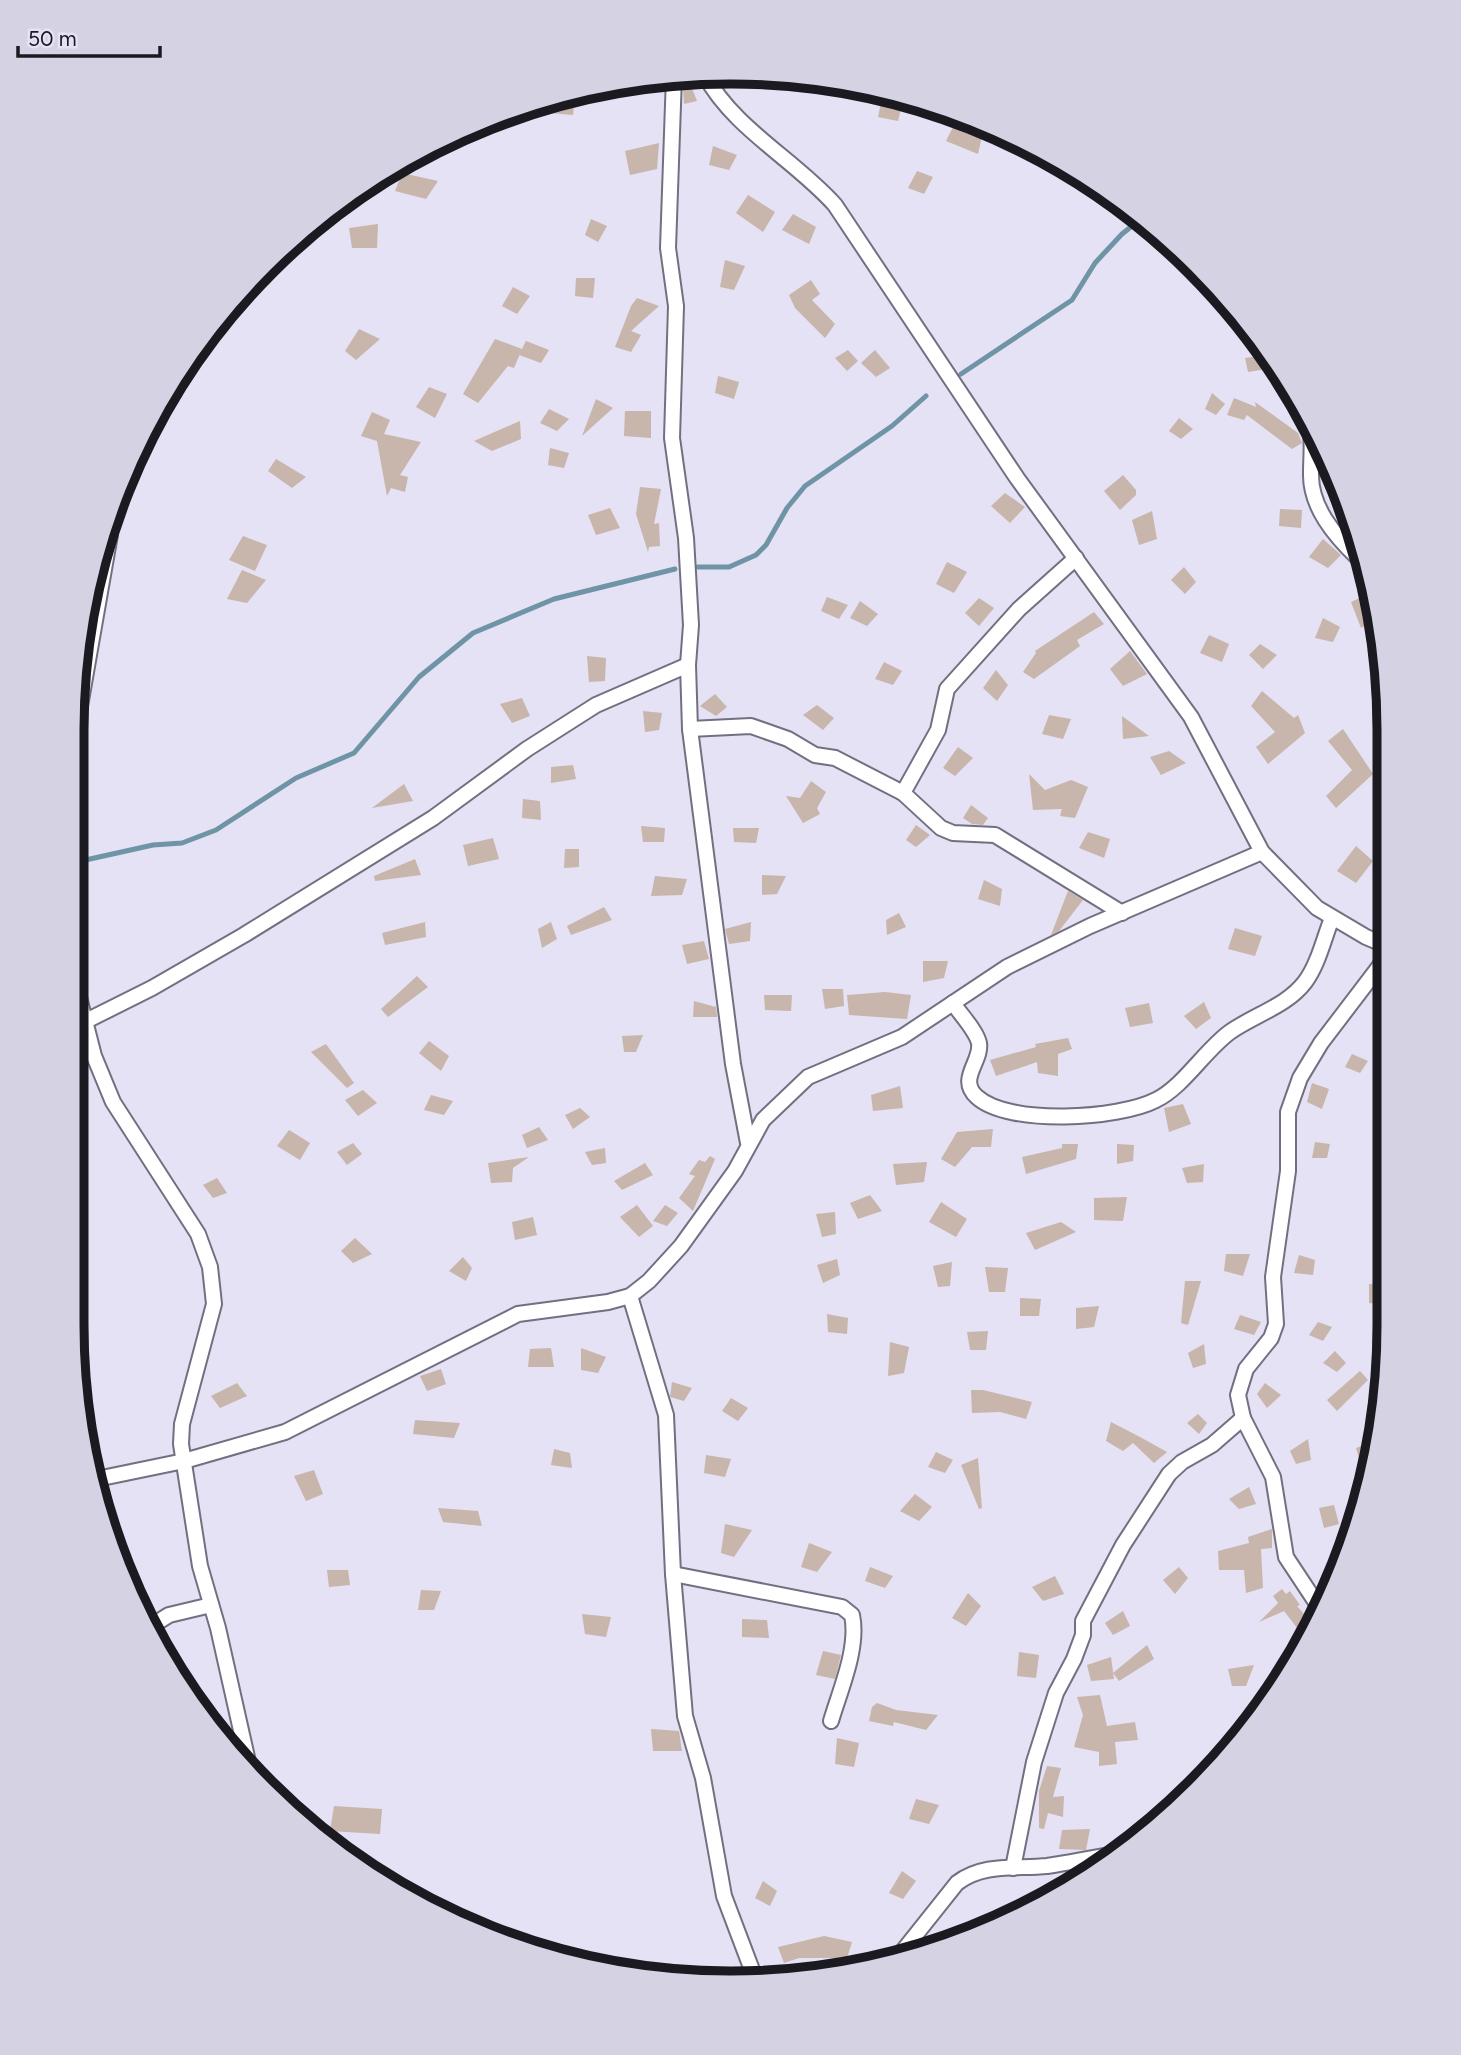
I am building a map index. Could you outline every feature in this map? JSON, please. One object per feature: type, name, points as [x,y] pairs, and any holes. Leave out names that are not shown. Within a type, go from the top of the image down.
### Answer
[{"type":"street","points":[[711,84],[730,113],[814,182],[835,205],[1017,478],[1191,717],[1262,852],[1287,881],[1332,918],[1377,941]]},
{"type":"street","points":[[674,87],[668,248],[676,306],[672,438],[686,538],[691,625],[688,665],[690,729],[733,1064],[748,1143]]},
{"type":"street","points":[[1313,450],[1311,483],[1317,500],[1335,535],[1352,553]]},
{"type":"street","points":[[902,793],[938,730],[947,689],[1019,608],[1076,558]]},
{"type":"street","points":[[246,1753],[201,1566],[184,1461],[182,1424],[214,1304],[210,1267],[198,1234],[113,1102],[84,1022],[152,988],[433,818],[527,749],[596,705],[688,665]]},
{"type":"street","points":[[690,729],[751,726],[771,732],[815,755],[835,758],[902,793],[942,828],[953,833],[995,835],[1122,913]]},
{"type":"street","points":[[103,1478],[184,1461],[285,1432],[517,1314],[608,1302],[630,1296],[649,1281],[681,1246],[735,1171],[763,1120],[808,1077],[902,1037],[1007,967],[1262,852]]},
{"type":"street","points":[[953,1003],[979,1042],[978,1057],[970,1067],[969,1080],[975,1095],[995,1109],[1018,1115],[1043,1115],[1132,1109],[1159,1100],[1220,1039],[1295,992],[1306,981],[1332,918]]},
{"type":"street","points":[[1314,1601],[1286,1557],[1273,1477],[1243,1418],[1238,1395],[1247,1369],[1271,1338],[1276,1324],[1273,1277],[1288,1171],[1288,1112],[1300,1078],[1321,1043],[1377,970]]},
{"type":"street","points":[[630,1296],[666,1415],[673,1574],[685,1716],[703,1778],[724,1896],[752,1970]]},
{"type":"street","points":[[1013,1868],[1034,1762],[1056,1693],[1079,1647],[1083,1620],[1124,1545],[1169,1474],[1182,1462],[1212,1445],[1243,1418]]},
{"type":"street","points":[[673,1574],[830,1604],[842,1607],[852,1615],[854,1625],[848,1662],[831,1721]]},
{"type":"street","points":[[157,1622],[169,1615],[211,1605]]},
{"type":"street","points":[[906,1946],[957,1883],[968,1874],[981,1870],[1047,1866],[1096,1858]]},
{"type":"building","points":[[691,85],[697,101],[684,104],[683,86]]},
{"type":"building","points":[[881,102],[901,107],[898,121],[878,117]]},
{"type":"building","points":[[574,103],[573,115],[549,113],[549,110]]},
{"type":"building","points":[[954,124],[982,135],[978,154],[946,141]]},
{"type":"building","points":[[659,143],[657,169],[630,175],[625,151]]},
{"type":"building","points":[[713,146],[737,155],[729,170],[709,165]]},
{"type":"building","points":[[917,171],[933,177],[924,194],[908,188]]},
{"type":"building","points":[[403,173],[438,181],[426,199],[395,191]]},
{"type":"building","points":[[748,195],[775,212],[763,232],[736,213]]},
{"type":"building","points":[[793,214],[816,227],[809,244],[782,230]]},
{"type":"building","points":[[591,219],[607,226],[598,242],[585,235]]},
{"type":"building","points":[[378,224],[377,248],[352,248],[349,228]]},
{"type":"building","points":[[725,260],[745,266],[734,290],[720,287]]},
{"type":"building","points":[[576,278],[595,278],[593,298],[575,296]]},
{"type":"building","points":[[811,280],[820,294],[812,300],[835,324],[825,338],[795,308],[789,295]]},
{"type":"building","points":[[513,287],[530,296],[517,314],[502,306]]},
{"type":"building","points":[[637,298],[659,306],[631,331],[641,335],[631,352],[615,347],[631,306]]},
{"type":"building","points":[[359,329],[380,339],[356,360],[345,351]]},
{"type":"building","points":[[495,339],[522,349],[514,368],[508,366],[478,403],[463,394]]},
{"type":"building","points":[[526,341],[549,350],[541,363],[519,355]]},
{"type":"building","points":[[848,350],[858,361],[847,371],[835,358]]},
{"type":"building","points":[[875,350],[890,368],[876,377],[861,363]]},
{"type":"building","points":[[1257,356],[1267,369],[1248,372],[1245,358]]},
{"type":"building","points":[[718,376],[739,382],[734,399],[715,393]]},
{"type":"building","points":[[429,387],[447,394],[435,418],[416,407]]},
{"type":"building","points":[[1212,393],[1225,404],[1216,415],[1205,409]]},
{"type":"building","points":[[1234,398],[1256,407],[1255,402],[1298,433],[1302,443],[1292,449],[1247,415],[1244,420],[1227,415]]},
{"type":"building","points":[[596,399],[613,408],[582,436]]},
{"type":"building","points":[[549,409],[569,419],[557,431],[540,423]]},
{"type":"building","points":[[625,411],[651,411],[651,438],[624,436]]},
{"type":"building","points":[[372,412],[390,420],[384,434],[421,442],[400,475],[408,477],[405,492],[391,488],[387,496],[377,441],[361,436]]},
{"type":"building","points":[[1179,418],[1193,429],[1181,439],[1169,431]]},
{"type":"building","points":[[520,421],[521,439],[492,451],[474,441]]},
{"type":"building","points":[[550,448],[569,453],[564,468],[548,465]]},
{"type":"building","points":[[276,459],[306,477],[292,488],[268,471]]},
{"type":"building","points":[[1123,475],[1136,490],[1136,495],[1120,510],[1104,491]]},
{"type":"building","points":[[640,487],[661,489],[654,524],[659,523],[660,546],[649,547],[648,552],[636,514]]},
{"type":"building","points":[[1005,493],[1025,507],[1010,523],[991,506]]},
{"type":"building","points":[[610,508],[620,528],[596,535],[588,515]]},
{"type":"building","points":[[1280,509],[1302,510],[1301,528],[1279,526]]},
{"type":"building","points":[[1152,511],[1157,539],[1139,545],[1132,520]]},
{"type":"building","points":[[243,536],[267,545],[255,571],[229,560]]},
{"type":"building","points":[[1323,539],[1341,555],[1328,568],[1309,557]]},
{"type":"building","points":[[947,562],[967,572],[954,593],[936,584]]},
{"type":"building","points":[[1184,567],[1196,582],[1185,594],[1171,580]]},
{"type":"building","points":[[242,570],[266,580],[247,603],[227,599]]},
{"type":"building","points":[[1363,596],[1368,624],[1361,628],[1351,602]]},
{"type":"building","points":[[827,597],[848,605],[839,619],[821,611]]},
{"type":"building","points":[[979,598],[994,608],[979,626],[965,613]]},
{"type":"building","points":[[860,601],[878,614],[867,626],[850,618]]},
{"type":"building","points":[[1094,612],[1104,624],[1077,640],[1080,646],[1034,679],[1023,672],[1035,651]]},
{"type":"building","points":[[1323,618],[1340,627],[1333,642],[1315,638]]},
{"type":"building","points":[[1209,635],[1229,644],[1222,662],[1200,653]]},
{"type":"building","points":[[1260,644],[1277,655],[1263,669],[1249,655]]},
{"type":"building","points":[[1130,651],[1147,674],[1123,686],[1110,669]]},
{"type":"building","points":[[587,656],[606,658],[605,681],[589,682]]},
{"type":"building","points":[[884,662],[902,671],[893,685],[875,679]]},
{"type":"building","points":[[996,670],[1008,685],[997,701],[983,688]]},
{"type":"building","points":[[1262,691],[1294,718],[1298,715],[1305,733],[1268,764],[1256,747],[1275,732],[1251,706]]},
{"type":"building","points":[[715,694],[727,707],[716,716],[700,706]]},
{"type":"building","points":[[522,698],[530,716],[512,723],[500,704]]},
{"type":"building","points":[[817,705],[834,718],[823,730],[803,715]]},
{"type":"building","points":[[643,711],[662,713],[659,730],[645,732]]},
{"type":"building","points":[[1049,715],[1071,719],[1063,739],[1042,734]]},
{"type":"building","points":[[1122,716],[1149,736],[1123,739]]},
{"type":"building","points":[[1343,729],[1373,774],[1336,808],[1326,796],[1352,770],[1328,741]]},
{"type":"building","points":[[958,747],[973,758],[955,776],[943,768]]},
{"type":"building","points":[[1169,751],[1186,763],[1161,775],[1150,757]]},
{"type":"building","points":[[573,765],[576,779],[551,783],[551,767]]},
{"type":"building","points":[[1029,774],[1045,790],[1071,780],[1088,787],[1075,818],[1060,816],[1062,809],[1033,810]]},
{"type":"building","points":[[811,781],[826,792],[817,808],[820,814],[803,823],[786,796],[800,798]]},
{"type":"building","points":[[404,784],[413,801],[372,808]]},
{"type":"building","points":[[523,799],[540,801],[541,820],[522,818]]},
{"type":"building","points":[[971,805],[988,818],[983,825],[972,824],[963,818]]},
{"type":"building","points":[[916,825],[930,835],[916,847],[906,840]]},
{"type":"building","points":[[641,826],[665,828],[664,842],[643,842]]},
{"type":"building","points":[[733,828],[759,828],[756,843],[734,842]]},
{"type":"building","points":[[1088,832],[1110,839],[1104,858],[1079,848]]},
{"type":"building","points":[[493,838],[499,859],[468,866],[463,845]]},
{"type":"building","points":[[1356,846],[1373,861],[1356,883],[1337,871]]},
{"type":"building","points":[[565,849],[579,849],[579,867],[564,868]]},
{"type":"building","points":[[415,859],[421,875],[375,881],[374,876]]},
{"type":"building","points":[[762,875],[786,876],[777,894],[762,895]]},
{"type":"building","points":[[655,876],[687,879],[682,895],[651,896]]},
{"type":"building","points":[[984,880],[1002,889],[1000,906],[978,899]]},
{"type":"building","points":[[1068,891],[1083,900],[1059,931],[1051,935]]},
{"type":"building","points":[[604,907],[612,920],[571,935],[567,926]]},
{"type":"building","points":[[899,913],[906,927],[887,935],[886,920]]},
{"type":"building","points":[[425,922],[426,937],[385,945],[382,933]]},
{"type":"building","points":[[551,922],[557,939],[542,948],[538,929]]},
{"type":"building","points":[[751,922],[750,941],[729,944],[725,929]]},
{"type":"building","points":[[1235,928],[1262,936],[1255,956],[1228,949]]},
{"type":"building","points":[[704,941],[709,959],[687,964],[682,945]]},
{"type":"building","points":[[923,961],[948,961],[944,978],[923,982]]},
{"type":"building","points":[[417,976],[428,987],[388,1017],[381,1009]]},
{"type":"building","points":[[822,989],[843,989],[844,1006],[825,1009]]},
{"type":"building","points":[[885,992],[911,995],[907,1019],[849,1015],[847,995]]},
{"type":"building","points":[[764,995],[792,995],[791,1011],[765,1010]]},
{"type":"building","points":[[694,1001],[716,1007],[717,1017],[693,1017]]},
{"type":"building","points":[[1204,1002],[1211,1018],[1196,1029],[1184,1016]]},
{"type":"building","points":[[1149,1003],[1153,1023],[1130,1027],[1125,1008]]},
{"type":"building","points":[[643,1035],[636,1052],[624,1052],[622,1036]]},
{"type":"building","points":[[1068,1038],[1072,1049],[1058,1054],[1058,1076],[1038,1073],[1037,1062],[996,1076],[990,1060],[1036,1047],[1035,1044]]},
{"type":"building","points":[[429,1041],[449,1056],[441,1071],[419,1053]]},
{"type":"building","points":[[326,1044],[354,1083],[347,1088],[311,1052]]},
{"type":"building","points":[[1352,1054],[1368,1061],[1360,1073],[1345,1067]]},
{"type":"building","points":[[1312,1083],[1329,1089],[1322,1109],[1307,1102]]},
{"type":"building","points":[[900,1086],[903,1108],[873,1111],[871,1095]]},
{"type":"building","points":[[363,1090],[377,1103],[358,1116],[345,1100]]},
{"type":"building","points":[[431,1095],[453,1101],[444,1115],[424,1110]]},
{"type":"building","points":[[1183,1104],[1191,1124],[1169,1132],[1164,1108]]},
{"type":"building","points":[[580,1108],[590,1117],[573,1129],[565,1115]]},
{"type":"building","points":[[539,1127],[548,1140],[527,1148],[522,1135]]},
{"type":"building","points":[[993,1129],[991,1147],[972,1147],[955,1167],[941,1159],[957,1132]]},
{"type":"building","points":[[289,1130],[310,1143],[300,1160],[277,1146]]},
{"type":"building","points":[[1315,1142],[1330,1144],[1327,1158],[1312,1158]]},
{"type":"building","points":[[353,1143],[362,1154],[347,1165],[337,1152]]},
{"type":"building","points":[[1062,1144],[1078,1144],[1076,1159],[1026,1174],[1022,1157],[1062,1148]]},
{"type":"building","points":[[1117,1144],[1134,1145],[1133,1161],[1117,1164]]},
{"type":"building","points":[[605,1148],[606,1163],[592,1165],[585,1152]]},
{"type":"building","points":[[710,1156],[715,1159],[693,1211],[679,1198],[695,1176],[689,1174],[699,1160],[705,1162]]},
{"type":"building","points":[[529,1157],[513,1168],[512,1182],[491,1183],[488,1163]]},
{"type":"building","points":[[927,1162],[924,1182],[896,1185],[893,1164]]},
{"type":"building","points":[[645,1163],[653,1175],[622,1190],[614,1181]]},
{"type":"building","points":[[1204,1164],[1203,1182],[1187,1183],[1182,1168]]},
{"type":"building","points":[[217,1178],[227,1193],[213,1198],[203,1185]]},
{"type":"building","points":[[870,1195],[882,1211],[858,1219],[850,1203]]},
{"type":"building","points":[[1127,1197],[1123,1221],[1094,1220],[1094,1198]]},
{"type":"building","points":[[941,1202],[967,1219],[956,1237],[929,1222]]},
{"type":"building","points":[[637,1205],[653,1226],[639,1237],[620,1217]]},
{"type":"building","points":[[665,1205],[678,1213],[667,1226],[653,1221]]},
{"type":"building","points":[[835,1212],[836,1234],[822,1237],[816,1214]]},
{"type":"building","points":[[533,1217],[537,1235],[515,1240],[512,1222]]},
{"type":"building","points":[[1061,1222],[1076,1232],[1035,1250],[1026,1233]]},
{"type":"building","points":[[355,1238],[372,1254],[353,1263],[341,1251]]},
{"type":"building","points":[[1226,1254],[1250,1254],[1243,1276],[1224,1271]]},
{"type":"building","points":[[1299,1255],[1315,1260],[1313,1275],[1294,1273]]},
{"type":"building","points":[[463,1257],[472,1268],[466,1281],[449,1271]]},
{"type":"building","points":[[837,1259],[840,1275],[823,1283],[817,1265]]},
{"type":"building","points":[[952,1262],[950,1286],[938,1287],[933,1266]]},
{"type":"building","points":[[985,1267],[1008,1268],[1005,1292],[989,1292]]},
{"type":"building","points":[[1185,1281],[1201,1281],[1188,1325],[1181,1323]]},
{"type":"building","points":[[1369,1284],[1377,1284],[1377,1304],[1369,1303]]},
{"type":"building","points":[[1020,1298],[1041,1299],[1039,1316],[1020,1316]]},
{"type":"building","points":[[1099,1306],[1094,1327],[1076,1329],[1076,1308]]},
{"type":"building","points":[[827,1314],[848,1318],[847,1334],[828,1332]]},
{"type":"building","points":[[1240,1315],[1261,1322],[1254,1335],[1234,1329]]},
{"type":"building","points":[[1318,1322],[1332,1327],[1323,1341],[1309,1335]]},
{"type":"building","points":[[988,1331],[986,1350],[970,1350],[967,1332]]},
{"type":"building","points":[[890,1342],[909,1347],[904,1373],[888,1376]]},
{"type":"building","points":[[1204,1344],[1206,1364],[1193,1368],[1188,1353]]},
{"type":"building","points":[[551,1348],[554,1367],[528,1367],[530,1349]]},
{"type":"building","points":[[581,1348],[606,1357],[598,1373],[581,1370]]},
{"type":"building","points":[[1335,1351],[1346,1363],[1337,1372],[1323,1363]]},
{"type":"building","points":[[441,1369],[446,1384],[427,1391],[420,1376]]},
{"type":"building","points":[[1360,1371],[1368,1380],[1337,1411],[1327,1400]]},
{"type":"building","points":[[672,1382],[692,1388],[684,1401],[670,1397]]},
{"type":"building","points":[[237,1383],[247,1396],[220,1408],[211,1396]]},
{"type":"building","points":[[1265,1383],[1281,1395],[1267,1408],[1257,1394]]},
{"type":"building","points":[[971,1390],[983,1390],[1032,1402],[1026,1419],[1000,1412],[972,1413]]},
{"type":"building","points":[[731,1398],[748,1408],[738,1421],[722,1411]]},
{"type":"building","points":[[1198,1414],[1207,1423],[1199,1434],[1187,1423]]},
{"type":"building","points":[[415,1420],[460,1423],[454,1438],[413,1434]]},
{"type":"building","points":[[1111,1422],[1167,1452],[1154,1463],[1133,1443],[1123,1451],[1106,1441]]},
{"type":"building","points":[[1308,1439],[1311,1460],[1296,1464],[1290,1451]]},
{"type":"building","points":[[1366,1445],[1361,1466],[1356,1448]]},
{"type":"building","points":[[554,1449],[570,1453],[572,1468],[551,1465]]},
{"type":"building","points":[[936,1452],[953,1460],[945,1473],[928,1467]]},
{"type":"building","points":[[706,1455],[731,1459],[725,1477],[704,1473]]},
{"type":"building","points":[[978,1458],[982,1508],[979,1509],[961,1465]]},
{"type":"building","points":[[314,1470],[323,1494],[306,1501],[294,1476]]},
{"type":"building","points":[[1249,1487],[1256,1504],[1239,1509],[1229,1499]]},
{"type":"building","points":[[915,1494],[932,1507],[919,1521],[900,1511]]},
{"type":"building","points":[[1334,1505],[1339,1524],[1324,1528],[1319,1508]]},
{"type":"building","points":[[438,1508],[478,1511],[482,1526],[443,1522]]},
{"type":"building","points":[[725,1524],[752,1530],[734,1557],[721,1553]]},
{"type":"building","points":[[1272,1529],[1272,1548],[1261,1549],[1263,1588],[1246,1593],[1244,1570],[1219,1570],[1218,1551],[1249,1543],[1248,1537]]},
{"type":"building","points":[[809,1543],[832,1552],[817,1572],[801,1567]]},
{"type":"building","points":[[870,1567],[893,1576],[885,1588],[865,1581]]},
{"type":"building","points":[[1179,1567],[1188,1578],[1175,1594],[1163,1580]]},
{"type":"building","points":[[327,1570],[348,1570],[350,1585],[329,1587]]},
{"type":"building","points":[[1055,1576],[1064,1594],[1043,1601],[1032,1587]]},
{"type":"building","points":[[1282,1589],[1286,1594],[1290,1591],[1300,1605],[1297,1606],[1306,1617],[1299,1631],[1284,1611],[1259,1622],[1278,1603],[1273,1596]]},
{"type":"building","points":[[421,1590],[441,1591],[434,1610],[418,1610]]},
{"type":"building","points":[[968,1593],[981,1606],[966,1626],[952,1618]]},
{"type":"building","points":[[1123,1611],[1130,1626],[1113,1635],[1105,1623]]},
{"type":"building","points":[[582,1614],[611,1617],[606,1637],[585,1634]]},
{"type":"building","points":[[742,1619],[767,1620],[769,1638],[742,1637]]},
{"type":"building","points":[[1147,1645],[1154,1659],[1119,1681],[1113,1673]]},
{"type":"building","points":[[823,1651],[841,1655],[835,1679],[816,1675]]},
{"type":"building","points":[[1019,1652],[1039,1655],[1036,1678],[1017,1676]]},
{"type":"building","points":[[1111,1657],[1114,1679],[1091,1681],[1087,1665]]},
{"type":"building","points":[[1254,1665],[1246,1686],[1232,1686],[1228,1669]]},
{"type":"building","points":[[1100,1695],[1107,1726],[1135,1722],[1138,1740],[1115,1742],[1117,1764],[1099,1766],[1099,1752],[1074,1747],[1083,1715],[1077,1697]]},
{"type":"building","points":[[877,1703],[896,1710],[938,1715],[926,1730],[894,1722],[893,1726],[869,1721],[872,1707]]},
{"type":"building","points":[[651,1729],[679,1731],[682,1751],[653,1751]]},
{"type":"building","points":[[837,1738],[859,1743],[854,1767],[835,1764]]},
{"type":"building","points":[[1047,1766],[1061,1768],[1053,1797],[1064,1796],[1063,1817],[1048,1813],[1044,1829],[1039,1828],[1039,1791]]},
{"type":"building","points":[[916,1799],[939,1805],[929,1824],[909,1819]]},
{"type":"building","points":[[334,1806],[382,1809],[380,1834],[330,1831]]},
{"type":"building","points":[[1090,1829],[1086,1850],[1059,1849],[1062,1830]]},
{"type":"building","points":[[902,1871],[916,1881],[903,1899],[889,1893]]},
{"type":"building","points":[[763,1881],[777,1891],[770,1906],[755,1898]]},
{"type":"building","points":[[824,1936],[852,1942],[847,1958],[799,1958],[784,1963],[778,1947]]},
{"type":"waterway","points":[[961,374],[1072,300],[1095,263],[1133,225]]},
{"type":"waterway","points":[[698,567],[729,567],[756,555],[766,545],[787,508],[805,486],[892,426],[926,396]]},
{"type":"waterway","points":[[84,860],[153,845],[182,843],[216,830],[296,778],[354,753],[419,677],[473,633],[554,599],[675,569]]}]
